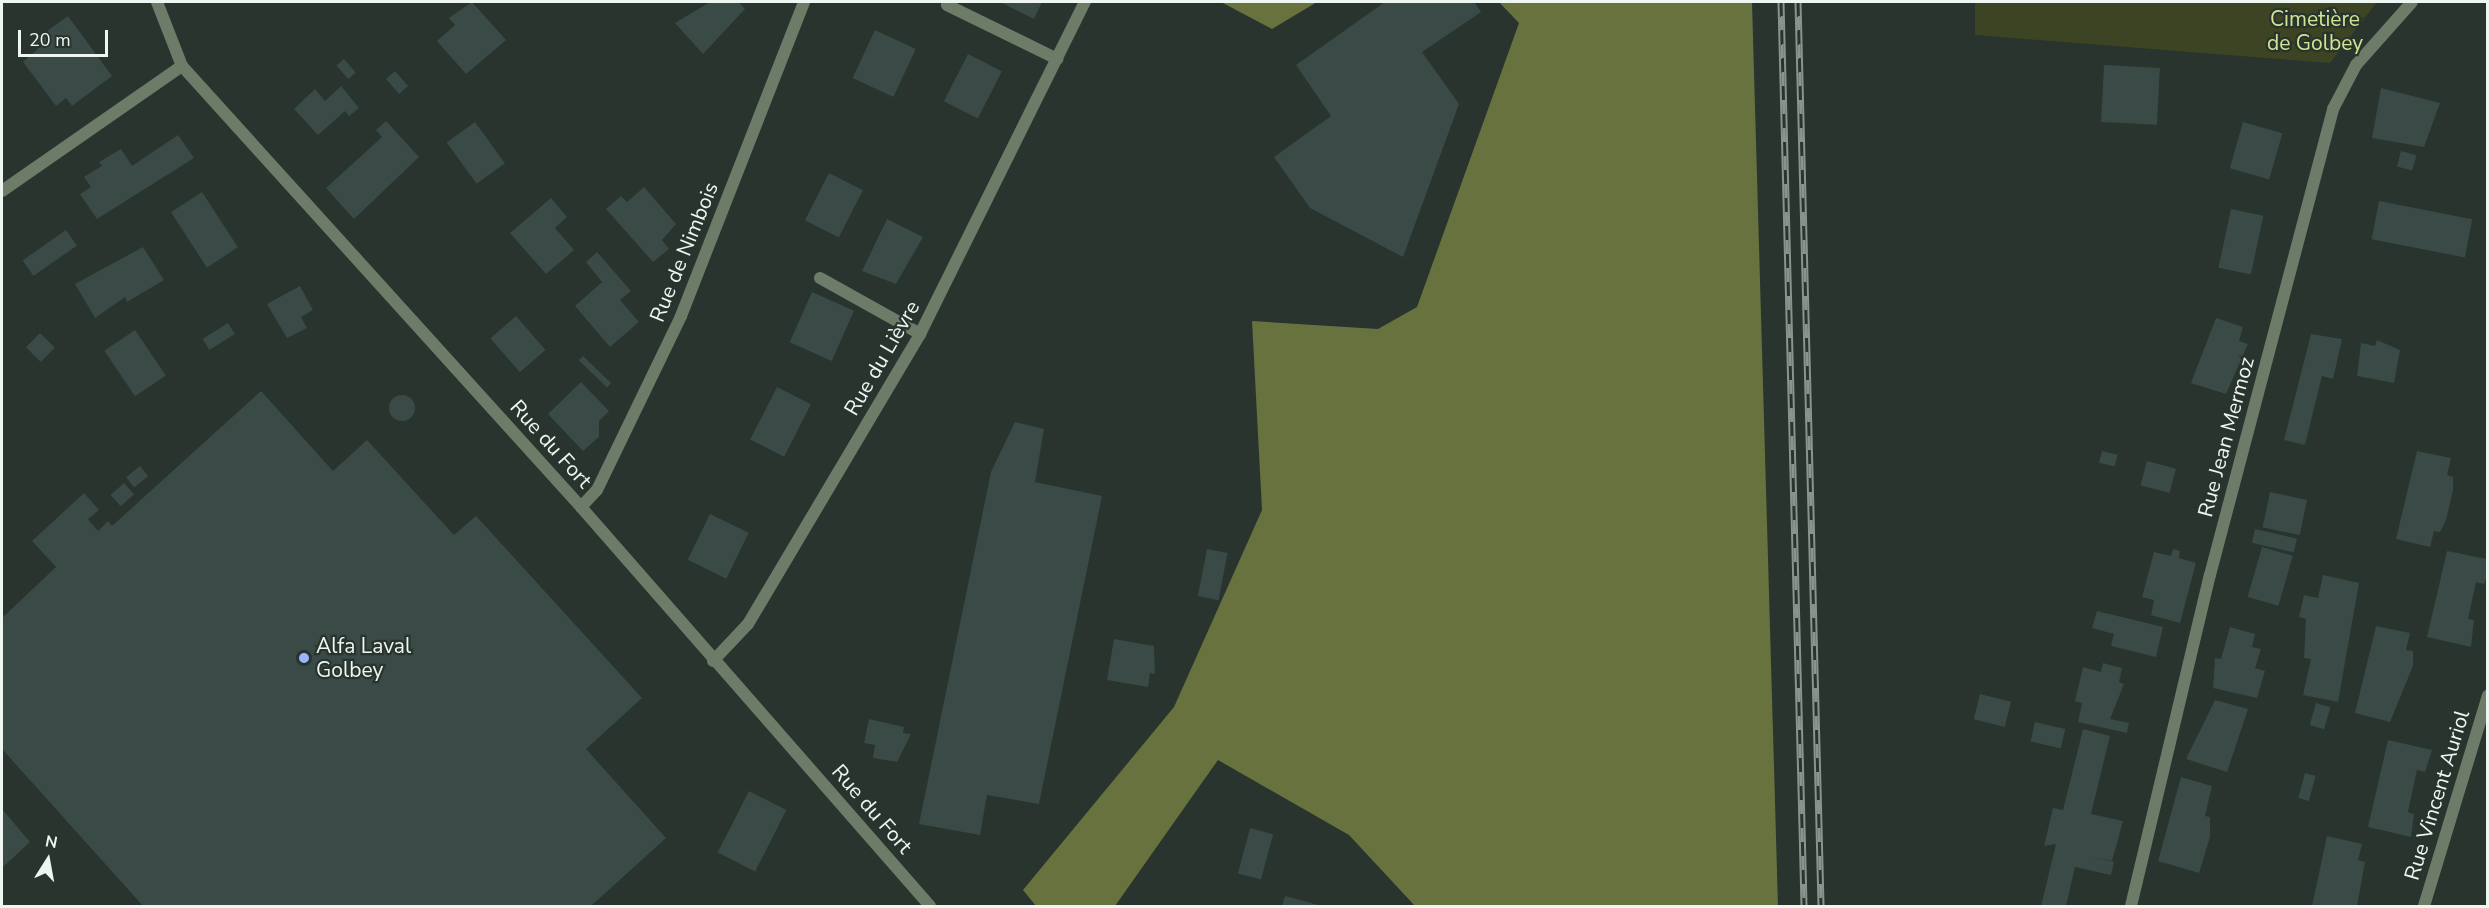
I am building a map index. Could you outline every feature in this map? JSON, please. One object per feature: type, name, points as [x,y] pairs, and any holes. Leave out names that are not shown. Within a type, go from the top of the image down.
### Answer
[{"type":"street","name":"Rue du Fort","points":[[157,2],[182,66],[581,507],[713,661],[930,906]]},
{"type":"street","name":"Rue de Nimbois","points":[[581,507],[597,490],[681,316],[804,2]]},
{"type":"street","name":"Rue du Lièvre","points":[[713,661],[748,624],[920,334],[1085,2]]},
{"type":"street","name":"Rue Jean Mermoz","points":[[2131,906],[2210,575],[2333,109],[2356,65],[2412,2]]},
{"type":"street","points":[[947,5],[1057,59]]},
{"type":"street","points":[[2,191],[182,66]]},
{"type":"street","points":[[820,278],[920,334]]},
{"type":"street","name":"Rue Vincent Auriol","points":[[2424,906],[2487,695]]},
{"type":"green space","points":[[1221,2],[1317,2],[1272,29]]},
{"type":"green space","points":[[1499,2],[1752,2],[1778,906],[1415,906],[1349,835],[1218,760],[1115,906],[1036,906],[1023,890],[1174,707],[1262,510],[1252,321],[1378,329],[1417,307],[1519,23]]},
{"type":"green space","name":"Cimetière de Golbey","points":[[1975,2],[2377,2],[2330,63],[1975,35]]},
{"type":"building","points":[[472,2],[506,40],[466,74],[437,41],[455,25],[449,18]]},
{"type":"building","points":[[710,2],[739,2],[745,9],[703,54],[675,23]]},
{"type":"building","points":[[1000,2],[1042,2],[1034,19]]},
{"type":"building","points":[[1385,2],[1474,2],[1481,12],[1422,52],[1459,104],[1403,257],[1310,208],[1274,157],[1331,116],[1296,65]]},
{"type":"building","points":[[68,16],[112,76],[72,106],[66,98],[56,106],[23,62],[38,49],[32,42]]},
{"type":"building","points":[[875,30],[916,49],[893,97],[853,78]]},
{"type":"building","points":[[968,54],[1002,71],[978,118],[944,101]]},
{"type":"building","points":[[344,59],[356,73],[348,79],[336,66]]},
{"type":"building","points":[[2104,65],[2160,68],[2157,125],[2101,122]]},
{"type":"building","points":[[395,71],[408,86],[399,94],[386,79]]},
{"type":"building","points":[[341,86],[359,108],[349,116],[345,111],[318,135],[294,109],[315,89],[325,101]]},
{"type":"building","points":[[2381,88],[2440,103],[2424,147],[2372,138]]},
{"type":"building","points":[[386,121],[419,157],[354,219],[326,188],[382,137],[376,130]]},
{"type":"building","points":[[475,122],[505,163],[477,184],[447,143]]},
{"type":"building","points":[[2243,122],[2282,133],[2269,179],[2230,168]]},
{"type":"building","points":[[178,135],[194,158],[97,219],[80,194],[91,187],[84,177],[102,166],[99,162],[121,149],[132,166]]},
{"type":"building","points":[[2401,151],[2416,155],[2412,171],[2397,166]]},
{"type":"building","points":[[829,173],[863,190],[839,237],[805,220]]},
{"type":"building","points":[[644,187],[676,224],[662,240],[669,249],[653,262],[606,209],[621,196],[627,202]]},
{"type":"building","points":[[202,192],[238,247],[207,268],[171,212]]},
{"type":"building","points":[[551,198],[567,217],[555,228],[574,250],[546,274],[510,233]]},
{"type":"building","points":[[2379,201],[2472,219],[2465,257],[2372,239]]},
{"type":"building","points":[[2231,209],[2263,216],[2251,275],[2219,268]]},
{"type":"building","points":[[887,219],[923,237],[896,284],[862,271]]},
{"type":"building","points":[[66,230],[77,246],[33,276],[23,260]]},
{"type":"building","points":[[143,247],[164,280],[127,302],[125,297],[95,318],[75,284]]},
{"type":"building","points":[[597,252],[631,291],[620,300],[639,322],[610,347],[575,306],[602,282],[586,262]]},
{"type":"building","points":[[300,286],[313,310],[301,317],[307,328],[287,338],[267,304]]},
{"type":"building","points":[[812,292],[854,311],[832,361],[790,342]]},
{"type":"building","points":[[516,316],[546,350],[520,372],[490,338]]},
{"type":"building","points":[[2216,318],[2243,327],[2239,341],[2248,344],[2226,394],[2191,383]]},
{"type":"building","points":[[228,323],[235,334],[209,350],[203,339]]},
{"type":"building","points":[[135,330],[166,376],[135,396],[104,351]]},
{"type":"building","points":[[40,333],[55,348],[41,362],[26,347]]},
{"type":"building","points":[[2311,334],[2342,339],[2333,379],[2322,376],[2305,445],[2284,440]]},
{"type":"building","points":[[2377,340],[2400,350],[2394,383],[2357,376],[2361,343],[2375,346]]},
{"type":"building","points":[[583,356],[611,383],[607,387],[579,360]]},
{"type":"building","points":[[581,382],[609,411],[599,421],[599,437],[583,451],[548,414]]},
{"type":"building","points":[[777,387],[811,404],[784,457],[750,440]]},
{"type":"building","name":"Alfa Laval Golbey","points":[[261,391],[333,471],[367,440],[454,535],[476,516],[642,698],[586,749],[666,838],[591,906],[143,906],[2,749],[2,618],[56,567],[32,541],[84,493],[99,510],[88,519],[98,531],[108,521],[112,526]]},
{"type":"building","points":[[402,395],[411,399],[415,408],[411,417],[402,421],[393,417],[389,408],[393,399]]},
{"type":"building","points":[[1015,422],[1044,429],[1035,482],[1102,496],[1039,804],[987,795],[980,835],[919,824],[991,472]]},
{"type":"building","points":[[2102,451],[2118,455],[2115,467],[2099,463]]},
{"type":"building","points":[[2417,451],[2451,458],[2447,475],[2453,477],[2453,490],[2446,520],[2440,532],[2434,531],[2430,547],[2396,539]]},
{"type":"building","points":[[2147,461],[2176,469],[2170,493],[2141,485]]},
{"type":"building","points":[[140,466],[148,476],[134,487],[126,477]]},
{"type":"building","points":[[124,483],[134,494],[121,506],[111,495]]},
{"type":"building","points":[[2270,492],[2307,500],[2300,535],[2263,527]]},
{"type":"building","points":[[710,514],[749,533],[726,579],[688,560]]},
{"type":"building","points":[[2255,529],[2297,539],[2294,552],[2252,543]]},
{"type":"building","points":[[2262,547],[2293,556],[2278,606],[2248,597]]},
{"type":"building","points":[[1207,549],[1228,553],[1218,600],[1198,596]]},
{"type":"building","points":[[2173,549],[2180,551],[2179,558],[2196,563],[2180,623],[2151,615],[2154,600],[2142,597],[2154,552],[2171,556]]},
{"type":"building","points":[[2447,551],[2487,559],[2487,576],[2484,584],[2476,582],[2468,619],[2474,620],[2471,647],[2427,637]]},
{"type":"building","points":[[2323,575],[2359,583],[2338,702],[2303,695],[2311,659],[2304,658],[2306,619],[2299,617],[2304,595],[2318,598]]},
{"type":"building","points":[[2097,611],[2163,627],[2156,657],[2111,646],[2114,634],[2092,628]]},
{"type":"building","points":[[2376,626],[2410,633],[2406,650],[2413,651],[2413,666],[2390,722],[2355,713]]},
{"type":"building","points":[[2230,627],[2255,634],[2252,647],[2261,649],[2255,668],[2265,671],[2257,698],[2213,688],[2215,658],[2221,659]]},
{"type":"building","points":[[1114,639],[1154,646],[1155,674],[1150,673],[1148,687],[1107,680]]},
{"type":"building","points":[[2103,663],[2122,668],[2119,682],[2124,684],[2110,719],[2129,723],[2127,733],[2078,722],[2082,703],[2075,701],[2083,667],[2101,672]]},
{"type":"building","points":[[1980,694],[2011,702],[2005,727],[1974,719]]},
{"type":"building","points":[[2215,700],[2248,709],[2227,772],[2186,759]]},
{"type":"building","points":[[2316,703],[2330,707],[2324,729],[2310,725]]},
{"type":"building","points":[[869,719],[904,727],[903,733],[911,734],[897,762],[873,758],[875,745],[864,743]]},
{"type":"building","points":[[2035,722],[2065,729],[2061,748],[2031,741]]},
{"type":"building","points":[[2083,729],[2110,736],[2091,814],[2123,821],[2112,861],[2092,857],[2114,862],[2111,875],[2075,867],[2066,906],[2041,906],[2056,844],[2044,846],[2053,808],[2063,810]]},
{"type":"building","points":[[2388,740],[2432,750],[2425,772],[2417,770],[2408,812],[2414,814],[2411,837],[2368,827]]},
{"type":"building","points":[[2305,773],[2316,776],[2309,801],[2298,798]]},
{"type":"building","points":[[2181,777],[2212,786],[2205,816],[2210,817],[2210,837],[2199,873],[2158,861]]},
{"type":"building","points":[[749,791],[786,810],[755,872],[718,852]]},
{"type":"building","points":[[2,809],[30,842],[2,868]]},
{"type":"building","points":[[1250,828],[1273,834],[1261,880],[1238,873]]},
{"type":"building","points":[[2327,836],[2362,844],[2358,860],[2365,862],[2357,906],[2312,906]]},
{"type":"building","points":[[1285,896],[1322,906],[1282,906]]},
{"type":"railway","points":[[1781,2],[1804,906]]},
{"type":"railway","points":[[1798,2],[1821,906]]},
{"type":"place","name":"Alfa Laval Golbey","points":[[304,658]]}]
